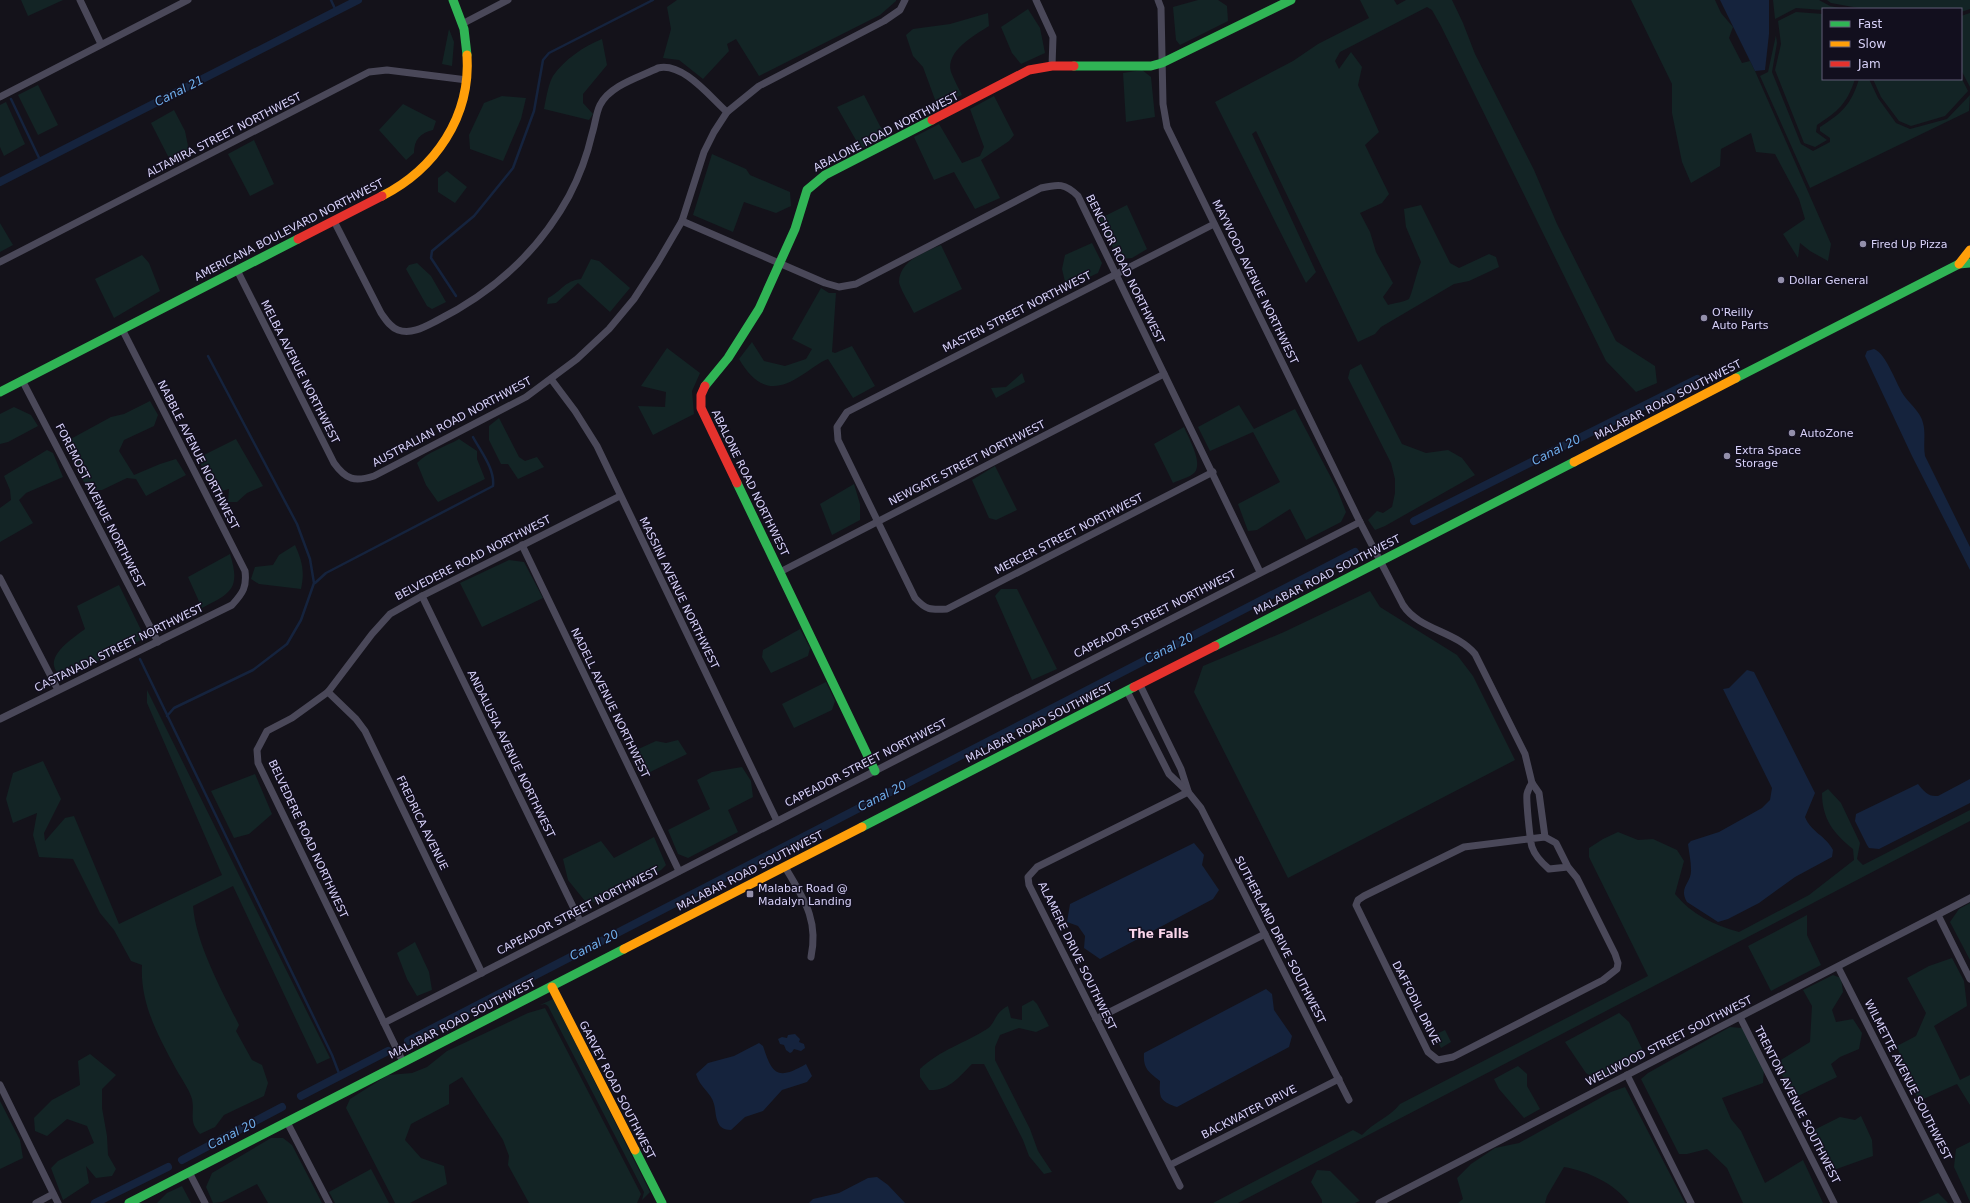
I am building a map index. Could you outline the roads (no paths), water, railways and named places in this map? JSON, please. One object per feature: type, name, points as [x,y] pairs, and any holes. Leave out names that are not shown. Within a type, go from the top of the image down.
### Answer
[{"type":"main road","name":"AMERICANA BOULEVARD NORTHWEST","points":[[0,392],[388,193],[425,166],[441,148],[456,123],[463,102],[467,80],[467,47],[462,24],[453,0]]},
{"type":"main road","name":"ABALONE ROAD NORTHWEST","points":[[875,771],[701,408],[701,395],[706,384],[728,358],[759,309],[795,229],[807,190],[825,175],[1029,70],[1052,66],[1151,66],[1162,63],[1286,1]]},
{"type":"main road","name":"MALABAR ROAD SOUTHWEST","points":[[1959,264],[1970,250]]},
{"type":"main road","name":"MALABAR ROAD SOUTHWEST","points":[[129,1203],[1959,264],[1970,263]]},
{"type":"main road","name":"GARVEY ROAD SOUTHWEST","points":[[552,987],[662,1203]]},
{"type":"street","points":[[80,0],[101,44]]},
{"type":"street","points":[[1,95],[188,0]]},
{"type":"street","points":[[462,24],[508,0]]},
{"type":"street","name":"AUSTRALIAN ROAD NORTHWEST","points":[[350,478],[360,480],[374,476],[526,397],[551,380],[577,359],[609,329],[634,299],[682,221],[704,152],[728,112],[759,86],[884,21],[900,10],[905,0]]},
{"type":"street","points":[[1036,0],[1053,37],[1052,66]]},
{"type":"street","name":"MAYWOOD AVENUE NORTHWEST","points":[[1158,0],[1161,8],[1163,104],[1167,127],[1360,522],[1410,615],[1464,644],[1475,654],[1525,754],[1532,783],[1539,793],[1544,837]]},
{"type":"street","points":[[334,221],[381,313],[390,325],[398,330],[406,331],[420,329],[465,306],[496,284],[523,259],[550,227],[569,196],[583,166],[600,105],[606,96],[616,89],[658,68],[666,66],[684,73],[728,112]]},
{"type":"street","name":"ALTAMIRA STREET NORTHWEST","points":[[0,262],[369,72],[387,70],[467,80]]},
{"type":"street","name":"BENCHOR ROAD NORTHWEST","points":[[682,221],[781,263],[825,284],[839,287],[856,284],[1041,188],[1056,184],[1069,187],[1078,196],[1213,472],[1260,572]]},
{"type":"street","name":"MASTEN STREET NORTHWEST","points":[[878,521],[838,440],[837,428],[847,412],[1214,224]]},
{"type":"street","name":"MELBA AVENUE NORTHWEST","points":[[237,270],[334,463],[341,472],[350,478]]},
{"type":"street","name":"NABBLE AVENUE NORTHWEST","points":[[122,329],[244,571],[246,582],[243,593]]},
{"type":"street","name":"NEWGATE STREET NORTHWEST","points":[[780,572],[1164,374]]},
{"type":"street","name":"FOREMOST AVENUE NORTHWEST","points":[[22,380],[158,642]]},
{"type":"street","name":"MASSINI AVENUE NORTHWEST","points":[[551,380],[575,411],[597,446],[777,821]]},
{"type":"street","name":"MERCER STREET NORTHWEST","points":[[878,521],[915,598],[924,607],[933,610],[947,609],[1213,472]]},
{"type":"street","name":"BELVEDERE ROAD NORTHWEST","points":[[403,1062],[258,763],[257,750],[267,731],[292,718],[328,692],[372,634],[390,614],[422,596],[620,496]]},
{"type":"street","name":"CAPEADOR STREET NORTHWEST","points":[[384,1023],[580,921],[1360,522]]},
{"type":"street","name":"NADELL AVENUE NORTHWEST","points":[[522,545],[678,871]]},
{"type":"street","points":[[0,578],[58,690]]},
{"type":"street","name":"CASTANADA STREET NORTHWEST","points":[[0,719],[232,605],[243,593]]},
{"type":"street","name":"ANDALUSIA AVENUE NORTHWEST","points":[[422,596],[580,921]]},
{"type":"street","name":"SUTHERLAND DRIVE SOUTHWEST","points":[[1140,685],[1181,769],[1188,792]]},
{"type":"street","name":"SUTHERLAND DRIVE SOUTHWEST","points":[[1127,691],[1169,774],[1188,792],[1201,808],[1349,1100]]},
{"type":"street","name":"FREDRICA AVENUE","points":[[328,692],[356,719],[365,731],[482,973]]},
{"type":"street","points":[[1532,783],[1527,795],[1532,848],[1543,864],[1549,869],[1568,868]]},
{"type":"street","name":"ALAMERE DRIVE SOUTHWEST","points":[[1180,1186],[1029,885],[1028,877],[1037,866],[1188,792]]},
{"type":"street","name":"DAFFODIL DRIVE","points":[[1544,837],[1556,843],[1568,868],[1577,878],[1612,947],[1618,962],[1617,969],[1603,980],[1454,1057],[1438,1060],[1433,1058],[1425,1047],[1356,906],[1358,900],[1464,847],[1544,837]]},
{"type":"street","points":[[785,867],[814,924],[814,939],[811,957]]},
{"type":"street","name":"WELLWOOD STREET SOUTHWEST","points":[[1379,1203],[1970,898]]},
{"type":"street","points":[[1938,915],[1970,979]]},
{"type":"street","points":[[1096,1019],[1265,934]]},
{"type":"street","name":"WILMETTE AVENUE SOUTHWEST","points":[[1838,967],[1958,1203]]},
{"type":"street","name":"TRENTON AVENUE SOUTHWEST","points":[[1740,1017],[1834,1203]]},
{"type":"street","points":[[1627,1074],[1691,1203]]},
{"type":"street","name":"BACKWATER DRIVE","points":[[1170,1165],[1339,1079]]},
{"type":"street","points":[[0,1085],[58,1203]]},
{"type":"street","points":[[287,1122],[329,1203]]},
{"type":"street","points":[[189,1172],[205,1203]]},
{"type":"street","points":[[36,1203],[53,1194]]},
{"type":"water","points":[[1720,0],[1769,0],[1769,34],[1765,70],[1755,71]]},
{"type":"water","points":[[1874,349],[1883,357],[1905,397],[1922,419],[1924,427],[1925,456],[1970,547],[1970,570],[1912,456],[1865,356],[1867,351]]},
{"type":"water","points":[[1747,670],[1754,672],[1815,793],[1805,817],[1811,827],[1827,841],[1833,850],[1832,857],[1795,877],[1759,903],[1728,919],[1718,922],[1687,902],[1685,897],[1684,892],[1691,874],[1688,844],[1691,841],[1719,832],[1762,808],[1770,800],[1772,788],[1723,689],[1729,688]]},
{"type":"water","points":[[1970,779],[1970,803],[1879,849],[1869,848],[1855,821],[1856,814],[1918,784],[1929,794],[1938,796]]},
{"type":"water","points":[[1194,843],[1204,855],[1202,865],[1219,890],[1213,899],[1100,959],[1084,948],[1085,936],[1078,926],[1067,922],[1070,904]]},
{"type":"water","points":[[1266,989],[1272,994],[1274,1010],[1292,1036],[1289,1047],[1177,1107],[1164,1101],[1160,1095],[1160,1081],[1152,1075],[1145,1066],[1144,1053]]},
{"type":"water","points":[[795,1034],[800,1039],[799,1042],[804,1044],[805,1048],[801,1051],[794,1049],[790,1053],[786,1050],[784,1045],[780,1044],[778,1039],[782,1037],[787,1038],[788,1035]]},
{"type":"water","points":[[759,1043],[763,1046],[769,1063],[777,1072],[788,1072],[806,1064],[812,1076],[807,1082],[782,1090],[763,1111],[745,1117],[731,1130],[724,1129],[717,1121],[713,1100],[700,1083],[696,1074],[708,1063],[734,1056]]},
{"type":"water","points":[[877,1177],[888,1185],[905,1203],[809,1203],[813,1199],[839,1193],[868,1178]]},
{"type":"waterway","points":[[331,0],[336,11]]},
{"type":"waterway","name":"Canal 21","points":[[0,182],[358,0]]},
{"type":"waterway","points":[[456,296],[431,258],[432,251],[474,216],[513,168],[534,111],[543,60],[549,53],[653,0]]},
{"type":"waterway","points":[[11,99],[41,162]]},
{"type":"waterway","points":[[167,716],[174,708],[253,670],[287,644],[301,620],[314,583],[310,559],[297,524],[208,356]]},
{"type":"waterway","name":"Canal 20","points":[[1414,521],[1697,379]]},
{"type":"waterway","points":[[315,583],[326,573],[493,486],[490,467],[473,437]]},
{"type":"waterway","name":"Canal 20","points":[[408,1041],[1355,552]]},
{"type":"waterway","points":[[140,659],[332,1055],[340,1076]]},
{"type":"waterway","name":"Canal 20","points":[[301,1096],[388,1051]]},
{"type":"waterway","name":"Canal 20","points":[[182,1160],[282,1107]]},
{"type":"waterway","name":"Canal 20","points":[[95,1203],[168,1167]]},
{"type":"place","name":"Fired Up Pizza","points":[[1863,244]]},
{"type":"place","name":"Dollar General","points":[[1781,280]]},
{"type":"place","name":"O'Reilly Auto Parts","points":[[1704,318]]},
{"type":"place","name":"AutoZone","points":[[1792,433]]},
{"type":"place","name":"Extra Space Storage","points":[[1727,456]]},
{"type":"place","name":"Malabar Road @ Madalyn Landing","points":[[750,894]]},
{"type":"district","name":"The Falls","points":[[1159,934]]}]
